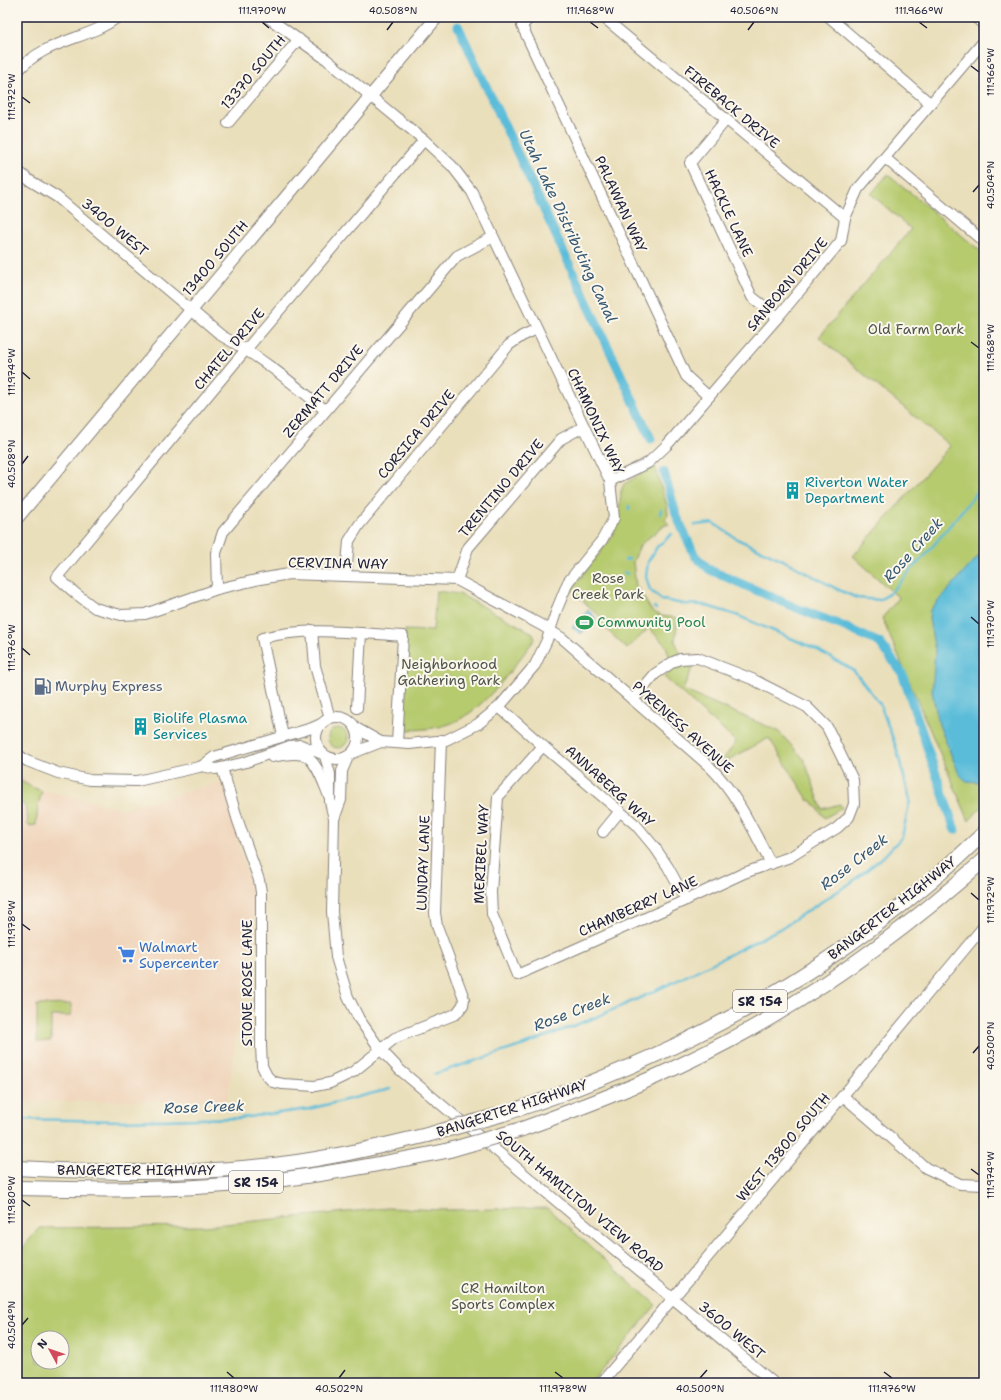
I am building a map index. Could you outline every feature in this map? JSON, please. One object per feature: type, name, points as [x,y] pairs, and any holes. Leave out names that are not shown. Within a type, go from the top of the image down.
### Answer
[{"type":"highway","name":"BANGERTER HIGHWAY","points":[[17,1168],[112,1173],[189,1172],[255,1167],[346,1154],[427,1135],[503,1114],[575,1089],[645,1060],[749,1007],[810,971],[866,932],[925,886],[984,833]]},
{"type":"highway","name":"BANGERTER HIGHWAY","points":[[17,1188],[147,1189],[247,1183],[366,1166],[446,1151],[522,1129],[643,1082],[715,1048],[768,1018],[834,978],[884,942],[934,903],[984,860]]},
{"type":"highway","points":[[17,1160],[112,1173]]},
{"type":"highway","points":[[17,1194],[64,1189]]},
{"type":"main road","name":"13400 SOUTH","points":[[18,514],[191,311],[437,17]]},
{"type":"street","points":[[17,72],[25,63],[40,52],[102,27],[118,17]]},
{"type":"street","name":"CHAMONIX WAY","points":[[267,17],[337,67],[424,140],[452,166],[472,192],[610,481],[614,518],[602,540],[568,582],[557,609],[551,630],[535,665],[499,706],[478,724],[446,740],[409,744],[381,742],[356,728]]},
{"type":"street","name":"PALAWAN WAY","points":[[530,17],[522,26],[686,376],[709,397]]},
{"type":"street","name":"FIREBACK DRIVE","points":[[603,17],[845,218]]},
{"type":"street","points":[[828,17],[931,104]]},
{"type":"street","points":[[975,17],[984,25]]},
{"type":"street","name":"13370 SOUTH","points":[[228,124],[299,39]]},
{"type":"street","name":"SANBORN DRIVE","points":[[610,481],[648,463],[667,445],[778,317],[841,241],[845,218],[858,189],[984,41]]},
{"type":"street","name":"HACKLE LANE","points":[[726,120],[690,163],[752,297],[778,317]]},
{"type":"street","name":"CHATEL DRIVE","points":[[57,577],[246,349],[424,140]]},
{"type":"street","points":[[885,158],[984,242]]},
{"type":"street","name":"3400 WEST","points":[[17,170],[29,180],[57,197],[222,336],[246,349],[284,375],[325,410]]},
{"type":"street","name":"ZERMATT DRIVE","points":[[217,589],[216,553],[223,532],[457,256],[493,237]]},
{"type":"street","name":"CORSICA DRIVE","points":[[346,576],[349,542],[359,525],[509,345],[522,336],[537,329]]},
{"type":"street","name":"TRENTINO DRIVE","points":[[457,580],[468,548],[561,439],[583,427]]},
{"type":"street","name":"CERVINA WAY","points":[[57,577],[75,593],[96,608],[121,615],[145,614],[217,589],[289,574],[457,580],[551,630]]},
{"type":"street","points":[[312,630],[315,666],[326,721],[316,736],[318,748],[324,755]]},
{"type":"street","points":[[283,736],[262,638],[285,633],[312,630],[361,633],[403,636],[397,743]]},
{"type":"street","name":"PYRENESS AVENUE","points":[[551,630],[722,778],[737,799],[771,864]]},
{"type":"street","points":[[357,708],[361,633]]},
{"type":"street","name":"CHAMBERRY LANE","points":[[517,974],[744,873],[790,857],[837,828],[849,817],[854,804],[853,780],[827,727],[807,707],[752,679],[698,658],[680,659],[673,662],[655,674],[633,700]]},
{"type":"street","name":"ANNABERG WAY","points":[[499,706],[636,826],[656,849],[668,867],[686,900]]},
{"type":"street","points":[[17,754],[27,760],[58,773],[90,780],[138,781],[202,766],[214,757],[312,728],[326,721],[340,717],[346,718],[352,722],[359,736],[358,745],[351,755],[340,760],[332,759],[301,745],[290,746],[246,762]]},
{"type":"street","name":"LUNDAY LANE","points":[[380,1049],[395,1038],[456,1014],[463,1005],[464,999],[437,926],[435,913],[441,740]]},
{"type":"street","name":"CHAMONIX WAY","points":[[351,755],[381,742]]},
{"type":"street","name":"MERIBEL WAY","points":[[517,974],[492,914],[491,892],[498,797],[543,746]]},
{"type":"street","points":[[202,766],[216,769],[293,754],[304,755],[314,764],[330,798]]},
{"type":"street","name":"SOUTH HAMILTON VIEW ROAD","points":[[324,755],[330,774],[330,798],[334,819],[332,912],[336,957],[350,1002],[359,1019],[380,1049],[400,1070],[672,1298]]},
{"type":"street","name":"SOUTH HAMILTON VIEW ROAD","points":[[334,819],[341,800],[342,771],[351,755]]},
{"type":"street","name":"STONE ROSE LANE","points":[[222,768],[238,821],[259,880],[261,1046],[262,1066],[264,1072],[273,1082],[315,1086],[330,1083],[354,1072],[380,1049]]},
{"type":"street","points":[[603,832],[620,811]]},
{"type":"street","name":"WEST 13800 SOUTH","points":[[601,1383],[672,1298],[738,1223],[984,926]]},
{"type":"street","points":[[843,1096],[926,1168],[960,1184],[984,1185]]},
{"type":"street","name":"3600 WEST","points":[[672,1298],[774,1383]]},
{"type":"shaded area","points":[[17,773],[38,789],[123,809],[222,782],[255,905],[227,1100],[17,1102]]},
{"type":"green space","name":"Old Farm Park","points":[[888,174],[984,254],[984,804],[969,821],[882,618],[899,598],[853,556],[950,446],[819,337],[911,229],[871,194]]},
{"type":"green space","name":"Rose Creek Park","points":[[655,466],[667,505],[668,515],[665,520],[669,524],[663,526],[640,545],[633,562],[636,586],[652,611],[662,616],[678,618],[675,641],[685,664],[694,664],[683,690],[778,731],[804,759],[822,809],[840,804],[842,808],[825,818],[811,800],[809,801],[769,738],[719,765],[736,742],[664,677],[673,669],[666,646],[649,628],[627,649],[600,623],[603,619],[571,590],[612,537],[618,524],[621,491],[624,484]]},
{"type":"green space","name":"Neighborhood Gathering Park","points":[[436,591],[459,594],[533,633],[535,639],[498,686],[487,698],[464,717],[440,727],[404,730],[405,630],[433,631]]},
{"type":"green space","points":[[334,728],[342,728],[348,734],[348,742],[342,748],[334,748],[328,742],[328,734]]},
{"type":"green space","points":[[17,779],[34,789],[35,788],[42,791],[38,806],[36,825],[29,826],[27,824],[28,817],[25,806],[21,804],[17,795]]},
{"type":"green space","points":[[71,1004],[71,1016],[51,1016],[51,1041],[37,1042],[37,1005]]},
{"type":"green space","name":"CR Hamilton Sports Complex","points":[[386,1208],[447,1210],[547,1208],[656,1305],[591,1383],[17,1383],[17,1255],[39,1228],[205,1226]]},
{"type":"water","points":[[984,550],[984,776],[977,782],[966,781],[959,774],[939,725],[932,692],[935,651],[929,619],[930,610]]},
{"type":"water","name":"Community Pool","points":[[588,610],[596,618],[581,634],[572,627]]},
{"type":"waterway","name":"Utah Lake Distributing Canal","points":[[458,26],[651,439]]},
{"type":"waterway","name":"Utah Lake Distributing Canal","points":[[664,472],[677,517],[695,556],[710,570],[880,643],[902,673],[955,830]]},
{"type":"waterway","name":"Rose Creek","points":[[695,525],[713,523],[737,539],[783,560],[837,589],[857,598],[880,600],[891,592],[928,552],[984,484]]},
{"type":"waterway","points":[[660,514],[661,510]]},
{"type":"waterway","name":"Rose Creek","points":[[434,1074],[524,1045],[594,1018],[651,993],[719,960],[781,928],[852,882],[883,857],[902,837],[910,800],[896,747],[880,704],[853,670],[814,648],[736,615],[704,605],[684,604],[662,600],[650,590],[646,577],[648,562],[657,547],[672,534]]},
{"type":"waterway","points":[[625,560],[629,559]]},
{"type":"waterway","name":"Rose Creek","points":[[17,1119],[121,1121],[240,1118],[309,1109],[390,1089]]},
{"type":"place","name":"Riverton Water Department","points":[[792,490]]},
{"type":"place","name":"Community Pool","points":[[584,622]]},
{"type":"place","name":"Murphy Express","points":[[42,686]]},
{"type":"place","name":"Biolife Plasma Services","points":[[140,726]]},
{"type":"place","name":"Walmart Supercenter","points":[[126,955]]}]
